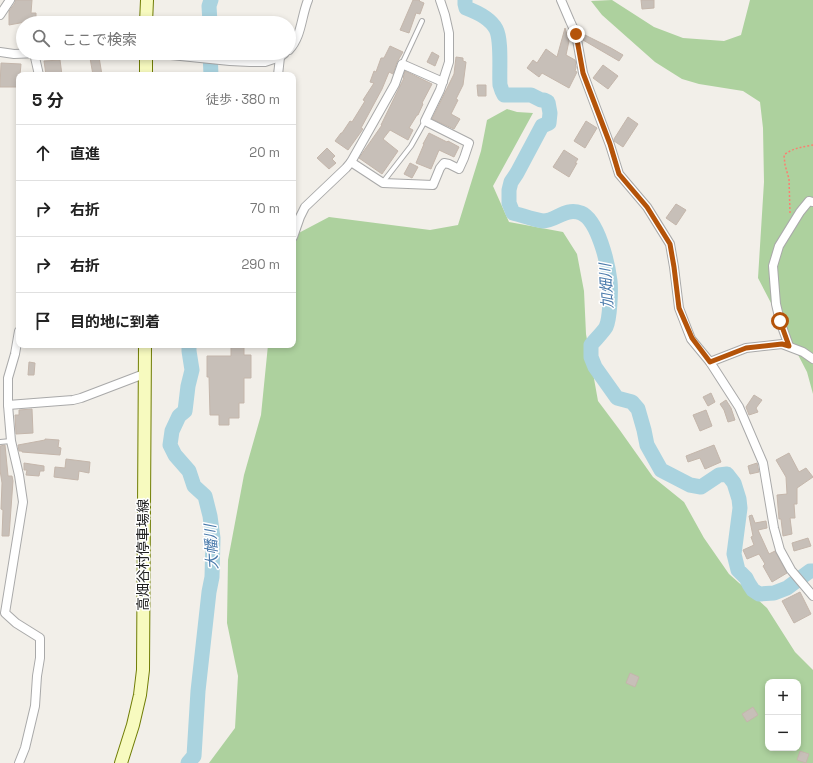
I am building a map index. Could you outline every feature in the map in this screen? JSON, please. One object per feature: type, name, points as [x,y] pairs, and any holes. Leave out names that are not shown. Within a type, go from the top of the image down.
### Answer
[{"type":"main road","points":[[146,0],[146,16]]},
{"type":"main road","points":[[146,60],[146,72]]},
{"type":"main road","name":"高畑谷村停車場線","points":[[121,763],[140,695],[142,670],[145,348]]},
{"type":"street","points":[[0,15],[10,0]]},
{"type":"street","points":[[296,40],[300,32],[308,0]]},
{"type":"street","points":[[351,162],[383,183],[433,185],[440,168],[444,163],[459,169],[469,143],[425,121],[443,82],[449,62],[449,33],[440,0]]},
{"type":"street","points":[[561,0],[576,34],[583,73],[610,144],[619,174],[647,207],[670,244],[679,308],[692,338],[710,362],[739,407],[763,463],[774,528],[780,550],[791,570],[813,596]]},
{"type":"street","points":[[0,52],[16,54]]},
{"type":"street","points":[[36,60],[38,72]]},
{"type":"street","points":[[212,60],[230,62],[265,62],[270,60]]},
{"type":"street","points":[[279,72],[282,60]]},
{"type":"street","points":[[296,228],[305,207],[351,162],[395,84],[402,64],[443,82]]},
{"type":"street","points":[[789,346],[780,321],[776,304],[773,266],[779,246],[800,212],[809,201],[813,202]]},
{"type":"street","points":[[710,362],[746,348],[782,344],[803,352],[813,359]]},
{"type":"street","points":[[16,345],[8,378],[8,404],[11,441],[19,475],[23,502],[5,613],[16,623],[40,638],[40,658],[35,706],[25,748],[19,763]]},
{"type":"street","points":[[8,404],[73,400],[144,374]]},
{"type":"lane","points":[[402,64],[422,21]]},
{"type":"lane","points":[[383,183],[410,146],[425,121]]},
{"type":"lane","points":[[0,442],[11,441]]},
{"type":"path","points":[[791,227],[789,180],[784,164],[784,155],[790,150],[813,145]]},
{"type":"green space","points":[[612,0],[654,27],[683,38],[724,41],[741,35],[750,0],[813,0],[813,394],[807,372],[758,278],[764,182],[763,128],[760,102],[743,91],[699,84],[682,79],[655,62],[602,15],[591,1]]},
{"type":"green space","points":[[507,109],[517,112],[533,113],[493,186],[509,222],[563,232],[577,254],[584,291],[586,334],[598,401],[653,477],[684,502],[704,538],[729,574],[767,608],[795,652],[813,670],[813,763],[209,763],[235,728],[238,676],[227,623],[228,560],[244,475],[261,415],[268,348],[296,348],[296,234],[329,217],[430,230],[458,225],[481,151],[487,120]]},
{"type":"building","points":[[15,0],[32,0],[31,13],[36,13],[36,16],[16,16],[16,24],[9,25],[9,11],[15,3]]},
{"type":"building","points":[[413,0],[420,0],[419,1],[424,3],[420,14],[416,13],[409,33],[400,30]]},
{"type":"building","points":[[641,0],[654,0],[654,8],[642,9]]},
{"type":"building","points":[[565,28],[569,41],[566,55],[575,60],[575,71],[577,72],[569,88],[542,73],[539,77],[527,68],[533,60],[537,63],[546,49],[557,57]]},
{"type":"building","points":[[583,34],[623,55],[619,61],[583,40]]},
{"type":"building","points":[[390,46],[403,52],[397,62],[393,74],[389,72],[382,89],[361,128],[363,129],[348,150],[335,141],[350,121],[352,122],[365,101],[363,100],[374,83],[370,82],[374,71],[376,72],[381,58],[384,58]]},
{"type":"building","points":[[432,52],[439,56],[435,66],[427,62]]},
{"type":"building","points":[[456,57],[463,58],[463,61],[466,62],[463,85],[451,114],[460,119],[454,129],[432,119],[454,74]]},
{"type":"building","points":[[60,60],[62,72],[46,72],[44,61]]},
{"type":"building","points":[[90,60],[100,60],[102,72],[92,72]]},
{"type":"building","points":[[1,63],[21,64],[20,72],[16,72],[16,87],[0,87]]},
{"type":"building","points":[[603,65],[618,76],[608,89],[593,78]]},
{"type":"building","points":[[405,71],[432,84],[422,103],[423,104],[418,115],[409,128],[413,130],[408,140],[390,130],[383,139],[398,151],[382,174],[359,158],[382,125],[404,78]]},
{"type":"building","points":[[477,85],[486,85],[486,96],[478,96]]},
{"type":"building","points":[[628,117],[638,124],[623,147],[614,141],[614,139]]},
{"type":"building","points":[[586,121],[597,128],[585,148],[574,141]]},
{"type":"building","points":[[429,133],[459,147],[454,157],[439,150],[431,169],[416,163]]},
{"type":"building","points":[[327,148],[335,156],[332,159],[336,163],[329,169],[317,158]]},
{"type":"building","points":[[564,150],[578,159],[569,177],[553,167]]},
{"type":"building","points":[[410,163],[418,167],[412,178],[404,174]]},
{"type":"building","points":[[676,204],[686,210],[676,225],[666,218]]},
{"type":"building","points":[[231,348],[244,348],[244,355],[251,355],[251,378],[244,378],[244,403],[239,403],[239,418],[229,418],[229,425],[219,425],[219,415],[210,415],[207,356],[231,356]]},
{"type":"building","points":[[29,362],[35,363],[34,375],[28,375]]},
{"type":"building","points":[[711,393],[715,402],[708,406],[703,397]]},
{"type":"building","points":[[754,395],[762,400],[756,408],[758,412],[749,415],[746,407]]},
{"type":"building","points":[[726,400],[731,408],[735,420],[728,422],[724,410],[720,404]]},
{"type":"building","points":[[32,409],[33,433],[16,434],[15,415],[19,415],[19,410]]},
{"type":"building","points":[[706,410],[712,426],[700,431],[693,415]]},
{"type":"building","points":[[45,439],[59,440],[58,447],[61,448],[60,455],[19,451],[18,445]]},
{"type":"building","points":[[5,445],[8,476],[12,476],[13,481],[9,536],[2,536],[3,510],[1,509],[2,483],[0,470],[0,446]]},
{"type":"building","points":[[714,445],[721,462],[705,469],[700,458],[688,462],[686,456]]},
{"type":"building","points":[[789,453],[799,472],[806,468],[813,477],[797,488],[797,504],[794,504],[795,518],[790,518],[792,534],[783,536],[781,519],[779,519],[777,495],[787,494],[786,477],[776,460]]},
{"type":"building","points":[[66,459],[90,462],[89,473],[79,471],[78,480],[54,477],[55,467],[65,468]]},
{"type":"building","points":[[24,463],[44,466],[44,471],[40,471],[39,476],[26,475],[27,470],[24,470]]},
{"type":"building","points":[[757,463],[759,472],[750,474],[748,466]]},
{"type":"building","points":[[752,515],[755,523],[766,521],[767,528],[758,530],[769,554],[775,551],[787,573],[772,582],[763,566],[765,564],[759,554],[747,559],[743,550],[754,545],[751,537],[753,536],[749,516]]},
{"type":"building","points":[[808,538],[811,546],[794,551],[792,543]]},
{"type":"building","points":[[800,592],[811,614],[794,623],[782,601]]},
{"type":"building","points":[[630,673],[639,677],[635,687],[626,683]]},
{"type":"building","points":[[753,707],[758,715],[747,722],[742,714]]},
{"type":"building","points":[[800,751],[809,754],[806,763],[797,760]]},
{"type":"waterway","name":"大幡川","points":[[210,16],[209,6],[211,0]]},
{"type":"waterway","name":"加畑川","points":[[465,0],[466,8],[487,19],[496,29],[500,48],[500,85],[504,95],[531,95],[548,102],[550,113],[549,123],[542,126],[511,182],[509,190],[509,203],[513,213],[543,221],[565,213],[581,213],[587,217],[592,224],[601,243],[609,273],[610,297],[606,327],[591,345],[591,357],[595,367],[617,398],[632,402],[638,409],[647,445],[661,470],[690,485],[701,487],[719,475],[727,474],[734,483],[740,508],[734,554],[738,570],[746,578],[753,590],[759,594],[774,593],[787,588],[810,571],[813,571]]},
{"type":"waterway","name":"大幡川","points":[[210,60],[211,72]]},
{"type":"waterway","name":"大幡川","points":[[188,763],[194,756],[198,691],[212,577],[213,538],[205,496],[194,486],[189,471],[175,455],[170,445],[172,431],[179,416],[185,411],[188,386],[192,370],[189,348]]},
{"type":"route","points":[[576,34],[583,73],[610,144],[619,174],[647,207],[670,244],[679,308],[692,338],[710,362],[746,348],[782,344],[789,346],[780,321]]}]
